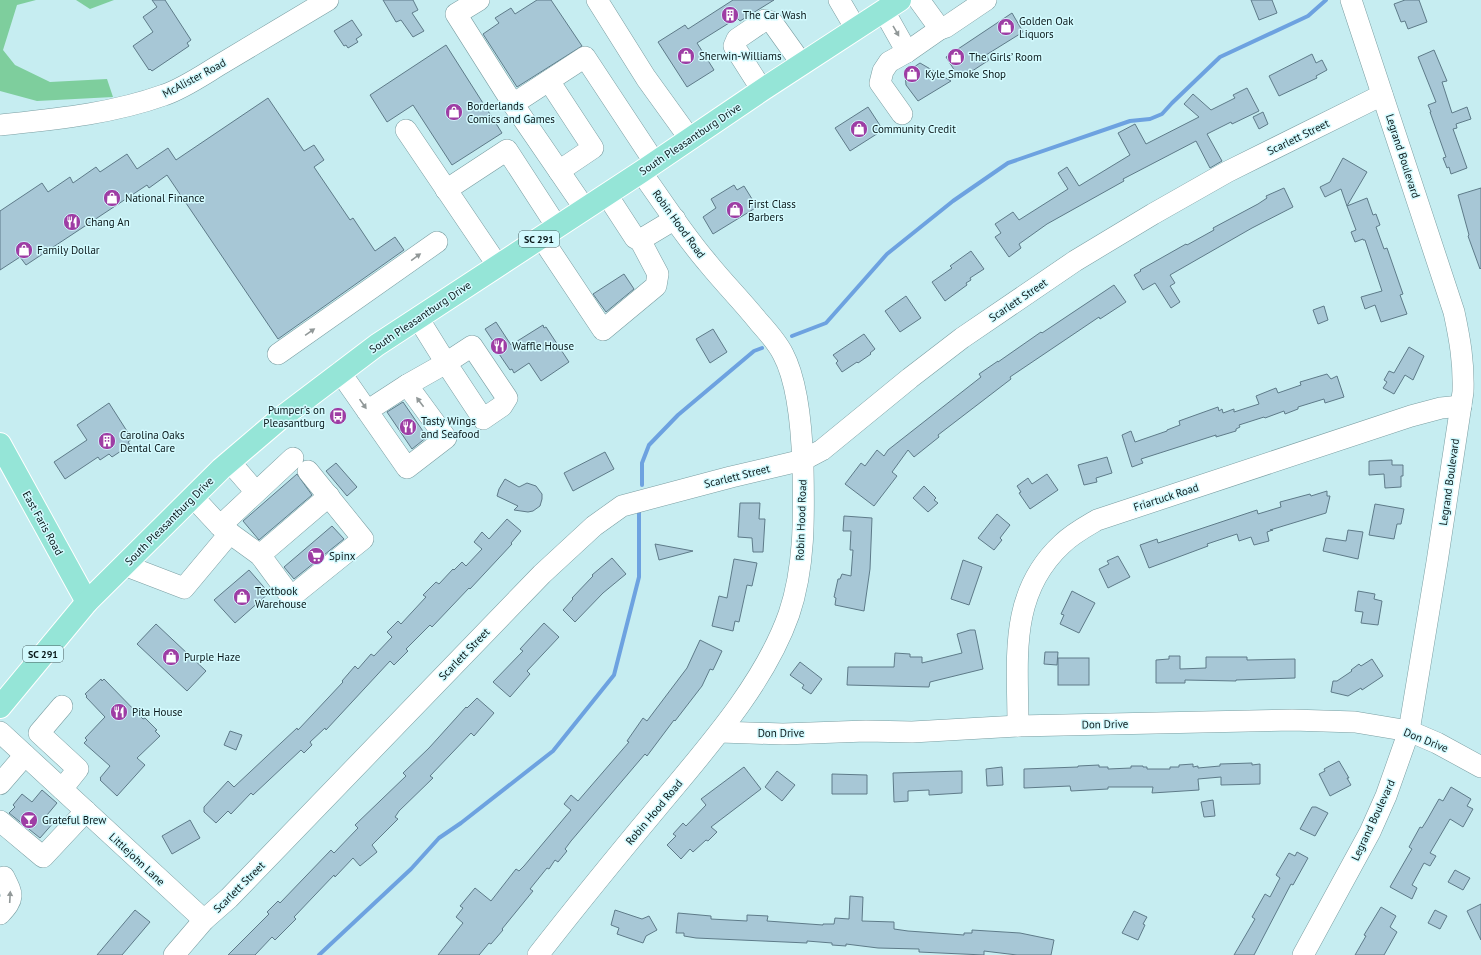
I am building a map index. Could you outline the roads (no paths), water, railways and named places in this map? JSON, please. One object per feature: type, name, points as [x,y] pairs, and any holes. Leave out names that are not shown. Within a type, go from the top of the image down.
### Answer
[{"type":"main road","name":"South Pleasantburg Drive","points":[[0,707],[87,602],[230,462],[282,416],[376,345],[648,168],[762,90],[892,5]]},
{"type":"main road","name":"East Faris Road","points":[[0,444],[87,602]]},
{"type":"street","name":"McAlister Road","points":[[0,125],[71,118],[136,104],[166,94],[197,78],[328,0]]},
{"type":"street","points":[[479,0],[456,14],[512,104],[585,209]]},
{"type":"street","points":[[597,0],[646,78],[690,139]]},
{"type":"street","points":[[839,0],[856,29]]},
{"type":"street","points":[[919,0],[940,29]]},
{"type":"street","points":[[902,114],[880,83],[883,71],[889,62],[907,52],[986,0]]},
{"type":"street","name":"Legrand Boulevard","points":[[1303,955],[1370,832],[1386,796],[1409,731],[1438,562],[1463,392],[1464,367],[1454,312],[1351,0]]},
{"type":"street","points":[[892,5],[907,52]]},
{"type":"street","points":[[762,90],[734,46],[737,39],[766,20],[772,22],[802,64]]},
{"type":"street","name":"Robin Hood Road","points":[[538,955],[607,868],[720,732],[759,674],[775,645],[789,613],[800,564],[804,496],[800,430],[794,384],[789,366],[783,353],[774,339],[705,260],[676,219],[585,58],[549,81]]},
{"type":"street","points":[[512,104],[549,81],[593,148],[559,171]]},
{"type":"street","name":"Scarlett Street","points":[[174,955],[204,920],[229,898],[542,574],[594,526],[610,514],[630,503],[802,460],[822,450],[910,378],[962,338],[1075,261],[1227,172],[1382,95]]},
{"type":"street","points":[[406,130],[498,266]]},
{"type":"street","points":[[446,190],[507,150],[549,232],[603,330],[656,286],[658,274],[640,240],[635,238],[607,195]]},
{"type":"street","points":[[640,240],[676,219]]},
{"type":"street","points":[[278,354],[437,242]]},
{"type":"street","points":[[367,411],[407,385],[446,363],[418,318]]},
{"type":"street","points":[[340,372],[407,468],[446,438],[407,385]]},
{"type":"street","name":"Friartuck Road","points":[[1018,726],[1018,639],[1022,611],[1030,588],[1040,570],[1051,554],[1063,542],[1097,520],[1411,416],[1441,408],[1461,406]]},
{"type":"street","points":[[230,462],[256,492]]},
{"type":"street","points":[[124,565],[184,588],[225,529],[256,492],[300,464],[329,496],[363,539],[291,597],[260,555],[225,529],[193,498]]},
{"type":"street","points":[[260,555],[329,496]]},
{"type":"street","points":[[62,706],[39,732],[78,769],[62,789]]},
{"type":"street","name":"Don Drive","points":[[720,732],[783,734],[866,731],[912,732],[1018,726],[1292,720],[1355,722],[1409,731],[1437,743],[1481,767]]},
{"type":"street","name":"Littlejohn Lane","points":[[0,732],[204,920]]},
{"type":"street","points":[[0,784],[50,742]]},
{"type":"street","points":[[0,821],[43,857],[86,812]]},
{"type":"street","points":[[0,914],[10,904],[12,892],[4,877]]},
{"type":"waterway","points":[[792,336],[826,323],[887,254],[953,201],[1008,163],[1130,121],[1150,119],[1162,114],[1220,57],[1308,16],[1326,0]]},
{"type":"waterway","points":[[642,485],[642,463],[649,445],[678,415],[754,351],[762,348]]},
{"type":"waterway","points":[[319,955],[411,869],[439,838],[461,823],[553,751],[614,675],[639,577],[639,512]]},
{"type":"place","name":"The Car Wash","points":[[730,15]]},
{"type":"place","name":"Golden Oak Liquors","points":[[1006,27]]},
{"type":"place","name":"Sherwin-Williams","points":[[686,56]]},
{"type":"place","name":"The Girls’ Room","points":[[956,57]]},
{"type":"place","name":"Kyle Smoke Shop","points":[[912,74]]},
{"type":"place","name":"Borderlands Comics and Games","points":[[454,112]]},
{"type":"place","name":"Community Credit","points":[[859,129]]},
{"type":"place","name":"National Finance","points":[[112,198]]},
{"type":"place","name":"First Class Barbers","points":[[735,210]]},
{"type":"place","name":"Chang An","points":[[72,222]]},
{"type":"place","name":"Family Dollar","points":[[24,250]]},
{"type":"place","name":"Waffle House","points":[[499,346]]},
{"type":"place","name":"Pumper's on Pleasantburg","points":[[338,416]]},
{"type":"place","name":"Tasty Wings and Seafood","points":[[408,427]]},
{"type":"place","name":"Carolina Oaks Dental Care","points":[[107,441]]},
{"type":"place","name":"Spinx","points":[[316,556]]},
{"type":"place","name":"Textbook Warehouse","points":[[242,597]]},
{"type":"place","name":"Purple Haze","points":[[171,657]]},
{"type":"place","name":"Pita House","points":[[119,712]]},
{"type":"place","name":"Grateful Brew","points":[[29,820]]}]
